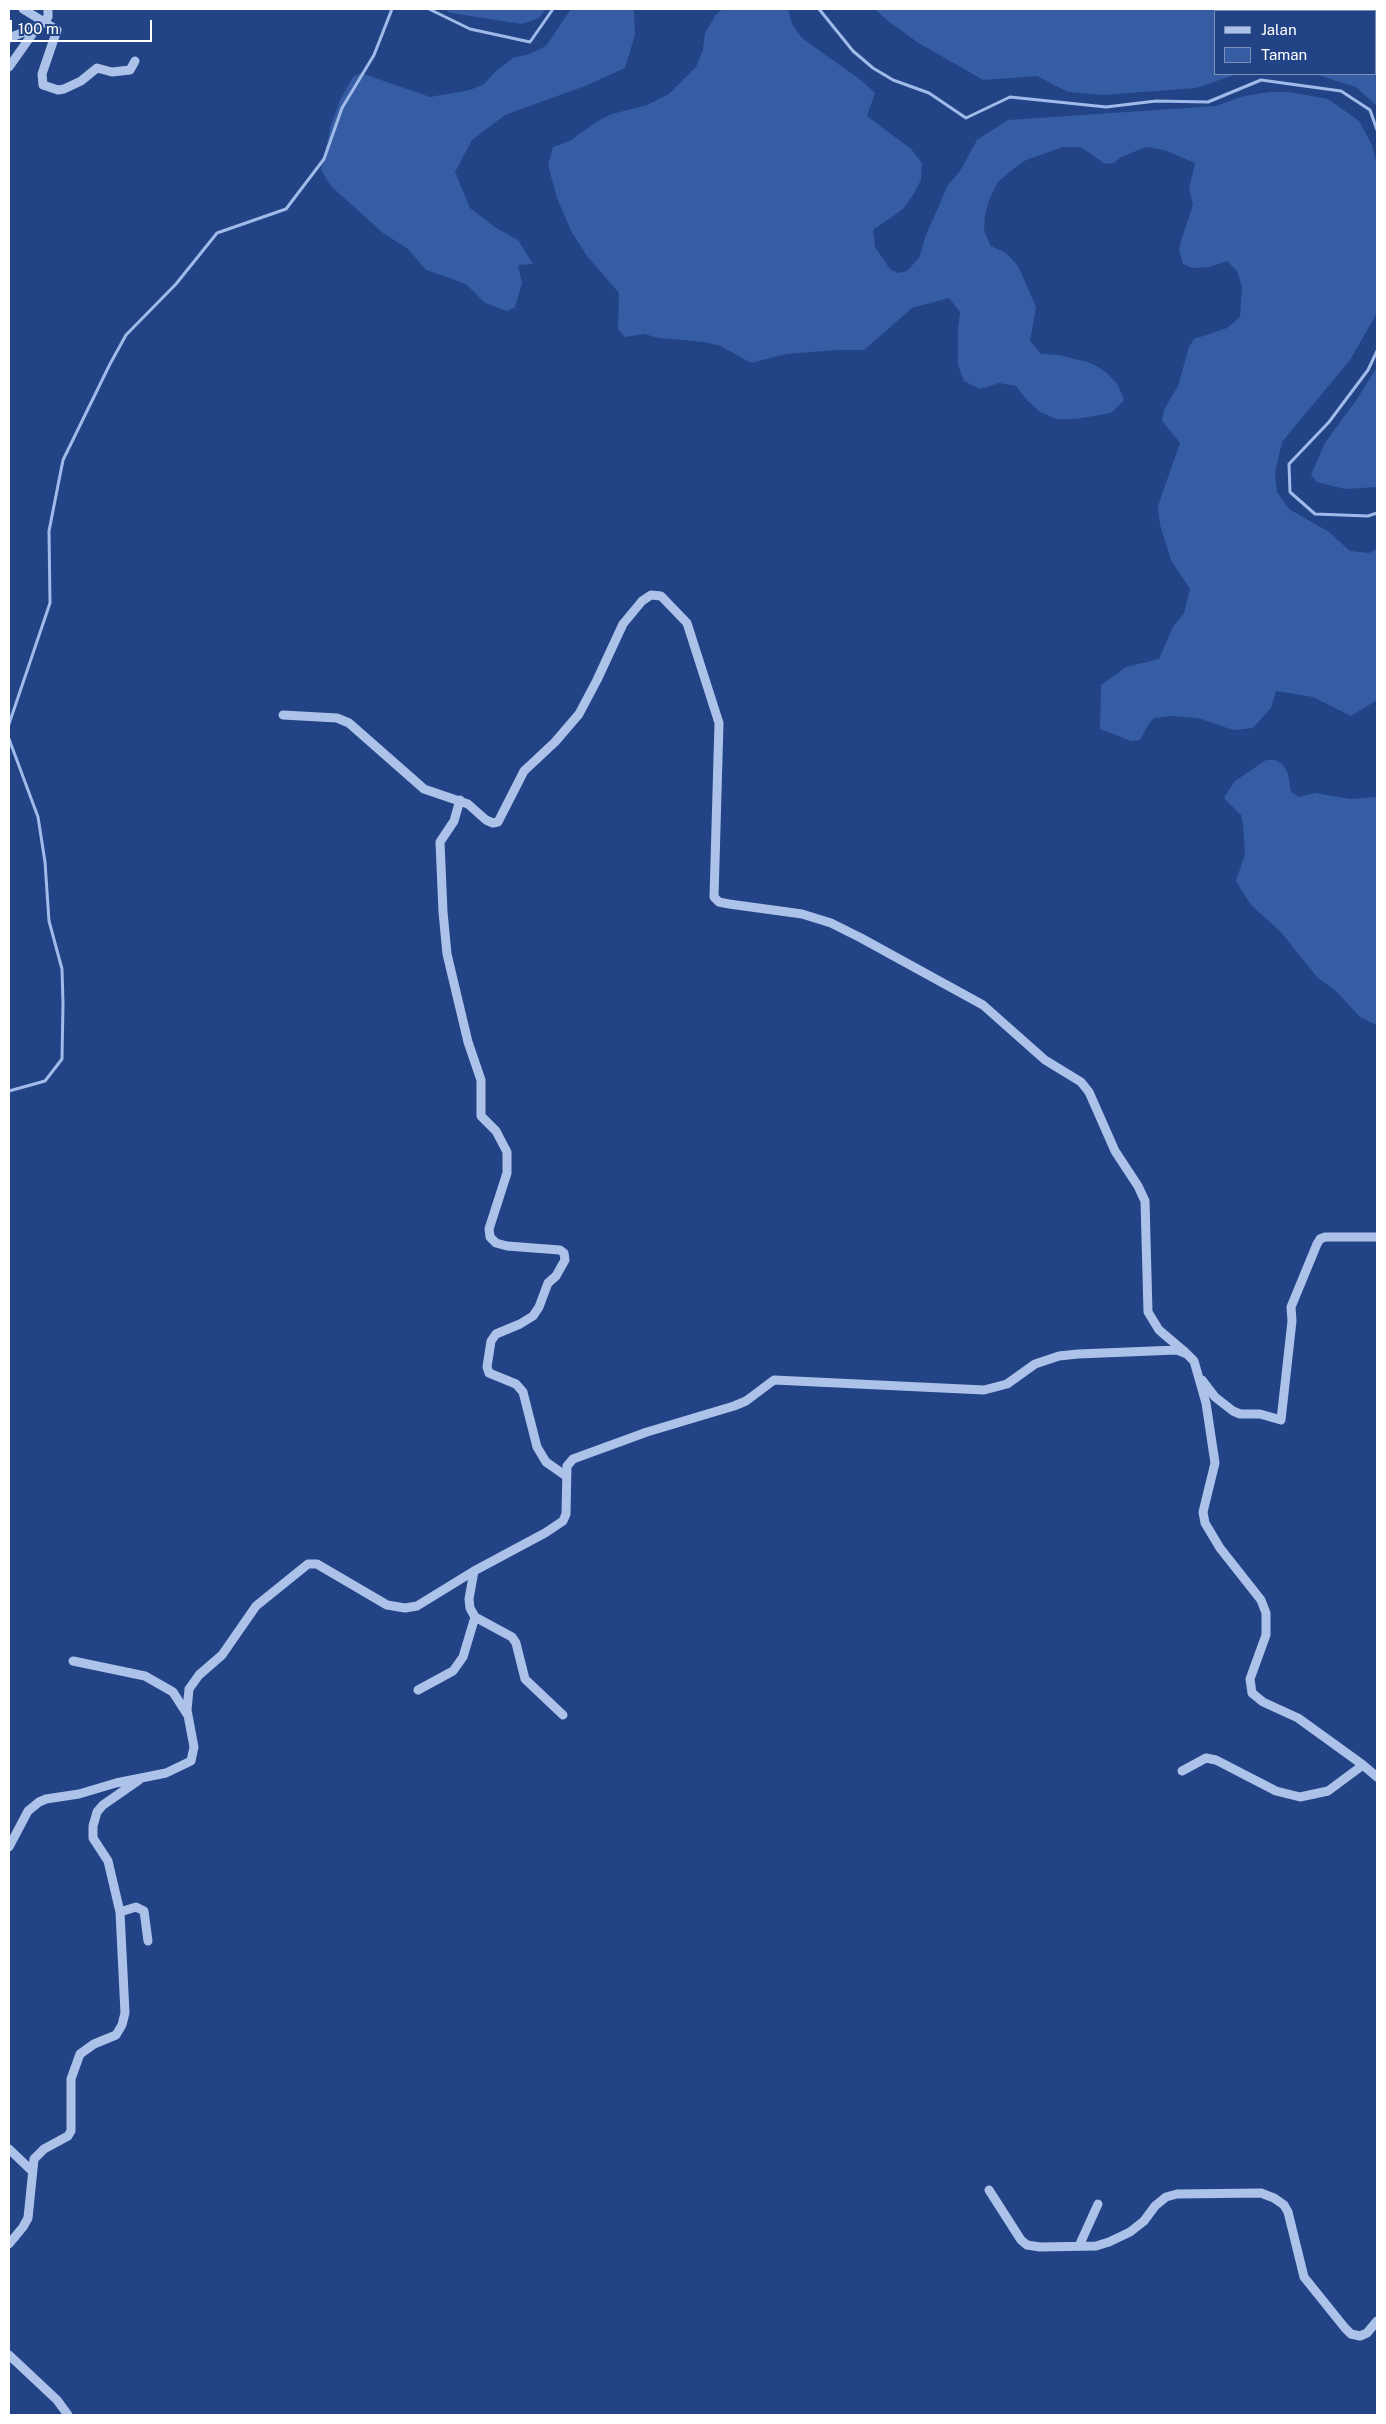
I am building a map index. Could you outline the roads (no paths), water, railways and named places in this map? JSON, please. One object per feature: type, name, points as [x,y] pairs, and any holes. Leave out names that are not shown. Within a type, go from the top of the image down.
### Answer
[{"type":"street","points":[[23,9],[42,23],[57,30],[42,74],[43,84],[52,89],[64,88],[81,81],[97,68],[112,72],[130,70],[135,61]]},
{"type":"street","points":[[9,66],[48,17],[48,9]]},
{"type":"street","points":[[9,38],[42,23]]},
{"type":"street","points":[[283,715],[337,718],[349,723],[424,789],[460,800],[468,804],[486,820],[492,823],[498,822],[524,771],[555,742],[579,714],[623,624],[642,601],[651,595],[661,596],[687,623],[719,723],[714,897],[719,902],[816,918],[831,923],[861,938],[983,1004],[1045,1060],[1081,1082],[1088,1092],[1115,1151],[1138,1186],[1145,1201],[1148,1312],[1159,1330],[1194,1361],[1199,1375],[1206,1403],[1215,1462],[1203,1512],[1205,1523],[1220,1548],[1261,1600],[1266,1613],[1266,1635],[1250,1679],[1252,1693],[1263,1702],[1298,1718],[1377,1777]]},
{"type":"street","points":[[460,800],[454,821],[440,842],[443,912],[447,954],[468,1042],[481,1080],[481,1116],[496,1131],[507,1152],[507,1173],[489,1229],[490,1237],[496,1243],[507,1246],[560,1250],[564,1253],[565,1260],[556,1276],[548,1283],[539,1307],[533,1316],[520,1324],[496,1334],[491,1341],[487,1367],[489,1373],[516,1384],[523,1392],[537,1447],[546,1462],[566,1476]]},
{"type":"street","points":[[1199,1375],[1215,1398],[1233,1411],[1240,1414],[1260,1414],[1281,1420],[1292,1321],[1291,1307],[1317,1244],[1320,1239],[1325,1237],[1377,1237]]},
{"type":"street","points":[[9,1847],[28,1811],[39,1802],[79,1794],[116,1782],[166,1773],[192,1760],[194,1747],[188,1717],[188,1695],[195,1680],[222,1655],[256,1606],[304,1566],[317,1564],[379,1602],[393,1608],[417,1606],[474,1571],[545,1533],[563,1520],[566,1514],[567,1466],[573,1459],[647,1432],[734,1406],[778,1379],[984,1390],[1001,1387],[1035,1364],[1060,1356],[1155,1350],[1177,1350],[1187,1354]]},
{"type":"street","points":[[474,1571],[469,1599],[470,1608],[475,1617],[512,1637],[516,1643],[525,1679],[563,1715]]},
{"type":"street","points":[[418,1690],[454,1671],[463,1658],[475,1617]]},
{"type":"street","points":[[73,1661],[145,1676],[173,1692],[188,1717]]},
{"type":"street","points":[[1182,1771],[1206,1758],[1216,1760],[1276,1791],[1300,1797],[1328,1791],[1363,1765]]},
{"type":"street","points":[[9,2244],[28,2218],[34,2159],[38,2154],[70,2134],[71,2079],[80,2054],[94,2044],[116,2035],[122,2025],[125,2013],[120,1912],[108,1861],[93,1838],[93,1826],[97,1812],[103,1806],[141,1778]]},
{"type":"street","points":[[120,1912],[136,1908],[144,1911],[148,1941]]},
{"type":"street","points":[[9,2149],[32,2170]]},
{"type":"street","points":[[989,2190],[1020,2240],[1027,2245],[1040,2248],[1102,2244],[1130,2232],[1144,2221],[1155,2206],[1166,2197],[1177,2194],[1261,2193],[1274,2198],[1284,2205],[1288,2212],[1304,2277],[1345,2328],[1351,2334],[1360,2336],[1367,2333],[1377,2321]]},
{"type":"street","points":[[1079,2246],[1098,2204]]},
{"type":"street","points":[[9,2355],[57,2400],[68,2415]]},
{"type":"waterway","points":[[9,724],[50,603],[49,531],[63,460],[110,364],[126,335],[176,284],[217,233],[286,209],[324,159],[342,108],[374,55],[392,9]]},
{"type":"waterway","points":[[429,9],[470,29],[530,42],[553,9]]},
{"type":"waterway","points":[[819,9],[853,51],[873,68],[893,80],[929,93],[966,118],[1010,97],[1106,107],[1156,101],[1208,102],[1261,80],[1341,91],[1370,110],[1377,130]]},
{"type":"waterway","points":[[1377,351],[1368,370],[1329,422],[1289,464],[1290,492],[1315,514],[1368,516],[1377,513]]},
{"type":"waterway","points":[[9,739],[38,817],[45,862],[49,921],[62,969],[63,1003],[62,1059],[45,1081],[9,1091]]}]
